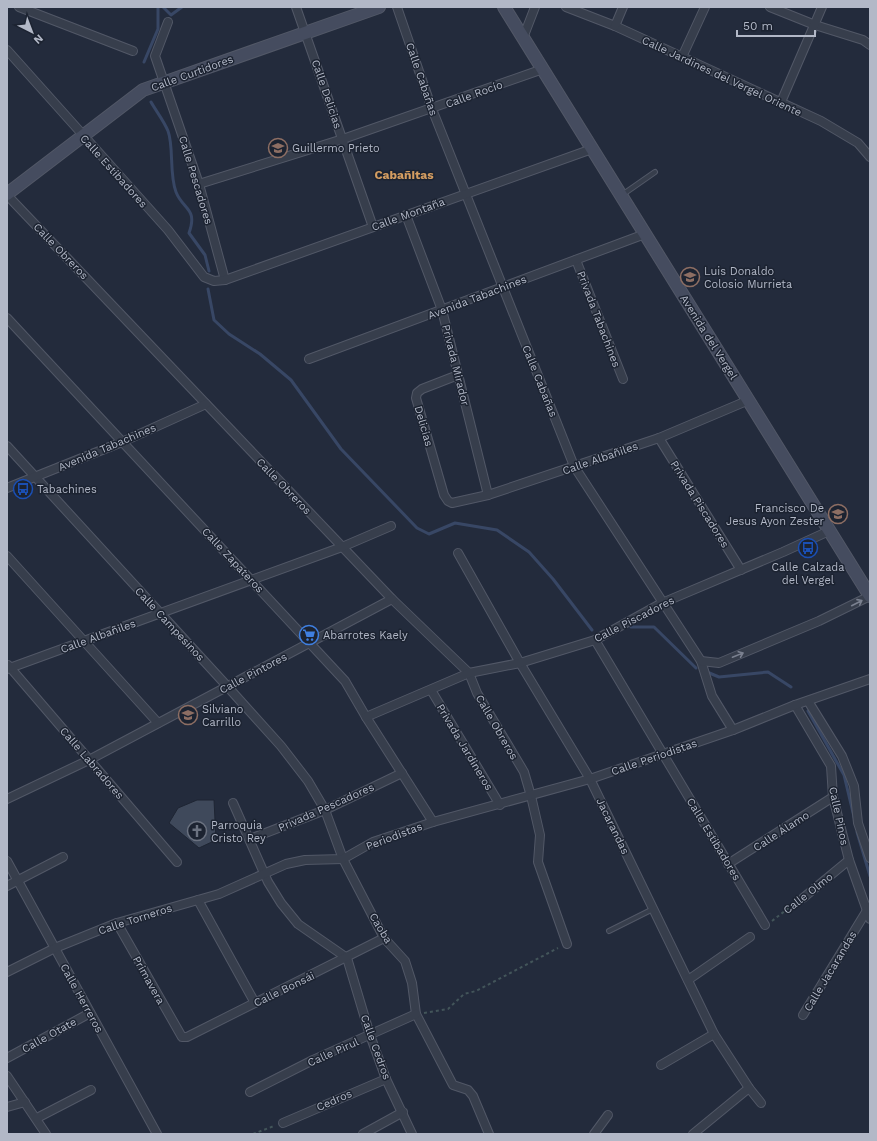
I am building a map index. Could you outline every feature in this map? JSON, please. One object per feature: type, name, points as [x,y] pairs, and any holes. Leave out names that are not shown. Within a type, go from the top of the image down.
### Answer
[{"type":"street","points":[[19,7],[133,51]]},
{"type":"street","name":"Calle Delicias","points":[[296,7],[343,139],[372,227]]},
{"type":"street","name":"Calle Curtidores","points":[[7,194],[143,90],[379,7]]},
{"type":"street","name":"Calle Cabañas","points":[[396,7],[432,109],[574,466],[701,661],[712,696],[733,730]]},
{"type":"street","name":"Avenida del Vergel","points":[[504,7],[870,596]]},
{"type":"street","points":[[523,38],[535,7]]},
{"type":"street","name":"Calle Jardines del Vergel Oriente","points":[[566,7],[615,26],[821,121],[858,143],[870,157]]},
{"type":"street","points":[[615,26],[623,7]]},
{"type":"street","points":[[682,57],[705,7]]},
{"type":"street","points":[[770,7],[815,25],[863,40],[870,45]]},
{"type":"street","points":[[780,102],[822,7]]},
{"type":"street","name":"Calle Pescadores","points":[[168,22],[155,56],[199,184],[225,280]]},
{"type":"street","name":"Calle Estibadores","points":[[9,56],[168,230],[204,277],[214,281],[225,280]]},
{"type":"street","name":"Calle Rocío","points":[[199,184],[343,139],[432,109],[542,69]]},
{"type":"street","name":"Calle Montaña","points":[[225,280],[592,148]]},
{"type":"street","name":"Calle Obreros","points":[[7,194],[392,599],[469,673],[477,694],[524,772],[540,835],[538,862],[567,944]]},
{"type":"street","name":"Privada Mirador","points":[[406,215],[442,310],[488,495]]},
{"type":"street","name":"Avenida Tabachines","points":[[309,359],[645,234]]},
{"type":"street","name":"Privada Tabachines","points":[[576,260],[623,379]]},
{"type":"street","name":"Calle Zapateros","points":[[7,318],[345,681],[366,717],[433,822]]},
{"type":"street","name":"Delicias","points":[[448,501],[444,496],[416,398],[417,393],[422,389],[458,375]]},
{"type":"street","name":"Calle Albañiles","points":[[448,501],[452,503],[488,495],[659,438],[749,400]]},
{"type":"street","name":"Avenida Tabachines","points":[[7,488],[122,442],[206,404]]},
{"type":"street","name":"Privada Piscadores","points":[[659,438],[741,570]]},
{"type":"street","name":"Calle Campesinos","points":[[7,446],[281,746],[308,781],[325,810]]},
{"type":"street","name":"Calle Albañiles","points":[[8,667],[342,547],[390,526]]},
{"type":"street","name":"Calle Piscadores","points":[[366,717],[469,673],[520,663],[595,640],[662,603],[829,531]]},
{"type":"street","name":"Jacarandas","points":[[458,553],[520,663],[590,779],[714,1034],[749,1088],[762,1103]]},
{"type":"street","points":[[7,556],[158,723]]},
{"type":"street","points":[[701,661],[719,663],[819,621],[870,596]]},
{"type":"street","name":"Calle Pintores","points":[[7,799],[89,760],[392,599]]},
{"type":"street","name":"Calle Estibadores","points":[[595,640],[765,925]]},
{"type":"street","name":"Calle Labradores","points":[[8,667],[177,862]]},
{"type":"street","name":"Calle Periodistas","points":[[433,822],[500,805],[590,779],[733,730],[795,705],[870,679]]},
{"type":"street","name":"Privada Jardineros","points":[[430,690],[500,805]]},
{"type":"street","points":[[808,701],[842,756],[854,786],[855,807],[858,823],[870,858]]},
{"type":"street","name":"Calle Pinos","points":[[795,705],[831,766],[833,797],[849,860],[869,908],[870,919]]},
{"type":"street","name":"Privada Pescadores","points":[[250,839],[325,810],[402,773]]},
{"type":"street","name":"Calle Álamo","points":[[728,864],[833,797]]},
{"type":"street","points":[[232,803],[265,874],[282,903],[298,924],[347,958]]},
{"type":"street","name":"Caoba","points":[[325,810],[343,859],[384,938],[405,961],[412,983],[416,1014],[443,1068],[453,1085],[468,1090],[473,1096],[489,1134]]},
{"type":"street","name":"Periodistas","points":[[265,874],[286,864],[305,860],[343,859],[373,842],[433,822]]},
{"type":"street","points":[[7,886],[63,857]]},
{"type":"street","name":"Calle Olmo","points":[[803,898],[849,860]]},
{"type":"street","name":"Calle Herreros","points":[[7,861],[157,1134]]},
{"type":"street","name":"Calle Torneros","points":[[7,972],[55,948],[117,923],[219,894],[265,874]]},
{"type":"street","points":[[198,900],[255,1003]]},
{"type":"street","name":"Calle Jacarandas","points":[[803,1015],[869,908]]},
{"type":"street","name":"Primavera","points":[[117,923],[182,1037]]},
{"type":"street","points":[[688,980],[750,937]]},
{"type":"street","name":"Calle Bonsái","points":[[182,1037],[187,1037],[347,958],[384,938]]},
{"type":"street","name":"Calle Cedros","points":[[347,958],[370,1035],[386,1079],[403,1112],[412,1134]]},
{"type":"street","name":"Calle Otate","points":[[7,1058],[90,1013]]},
{"type":"street","name":"Calle Pirul","points":[[250,1092],[313,1060],[416,1014]]},
{"type":"street","points":[[661,1065],[714,1034]]},
{"type":"street","points":[[7,1076],[37,1118],[46,1134]]},
{"type":"street","name":"Cedros","points":[[283,1123],[386,1079]]},
{"type":"street","points":[[692,1134],[749,1088]]},
{"type":"street","points":[[37,1118],[91,1090]]},
{"type":"street","points":[[7,1107],[25,1102]]},
{"type":"street","points":[[363,1134],[403,1112]]},
{"type":"street","points":[[594,1134],[608,1115]]},
{"type":"lane","points":[[621,195],[655,172]]},
{"type":"lane","points":[[609,931],[653,909]]},
{"type":"path","name":"Calle Olmo","points":[[765,925],[803,898]]},
{"type":"path","points":[[416,1014],[448,1009],[464,994],[476,991],[567,944]]},
{"type":"path","points":[[253,1134],[283,1123]]},
{"type":"building","name":"Parroquia Cristo Rey","points":[[197,800],[214,800],[216,840],[199,848],[169,823],[178,808]]},
{"type":"waterway","points":[[144,62],[158,29],[158,7]]},
{"type":"waterway","points":[[163,7],[171,15],[182,7]]},
{"type":"waterway","points":[[151,102],[168,131],[170,137],[172,169],[176,192],[191,214],[192,219],[189,233],[205,255],[209,271]]},
{"type":"waterway","points":[[208,289],[214,320],[229,334],[260,354],[291,380],[341,449],[417,528],[429,534],[455,523],[497,530],[529,552],[553,579],[592,630]]},
{"type":"waterway","points":[[631,627],[654,627],[696,668]]},
{"type":"waterway","points":[[707,672],[719,677],[768,672],[791,687]]},
{"type":"waterway","points":[[808,711],[844,775],[854,817]]},
{"type":"waterway","points":[[857,832],[870,876]]},
{"type":"place","name":"Guillermo Prieto","points":[[278,148]]},
{"type":"place","name":"Luis Donaldo Colosio Murrieta","points":[[690,277]]},
{"type":"place","name":"Tabachines","points":[[23,489]]},
{"type":"place","name":"Francisco De Jesus Ayon Zester","points":[[838,514]]},
{"type":"place","name":"Calle Calzada del Vergel","points":[[808,548]]},
{"type":"place","name":"Abarrotes Kaely","points":[[309,635]]},
{"type":"place","name":"Silviano Carrillo","points":[[188,715]]},
{"type":"place","name":"Parroquia Cristo Rey","points":[[197,831]]},
{"type":"district","name":"Cabañitas","points":[[404,175]]}]
